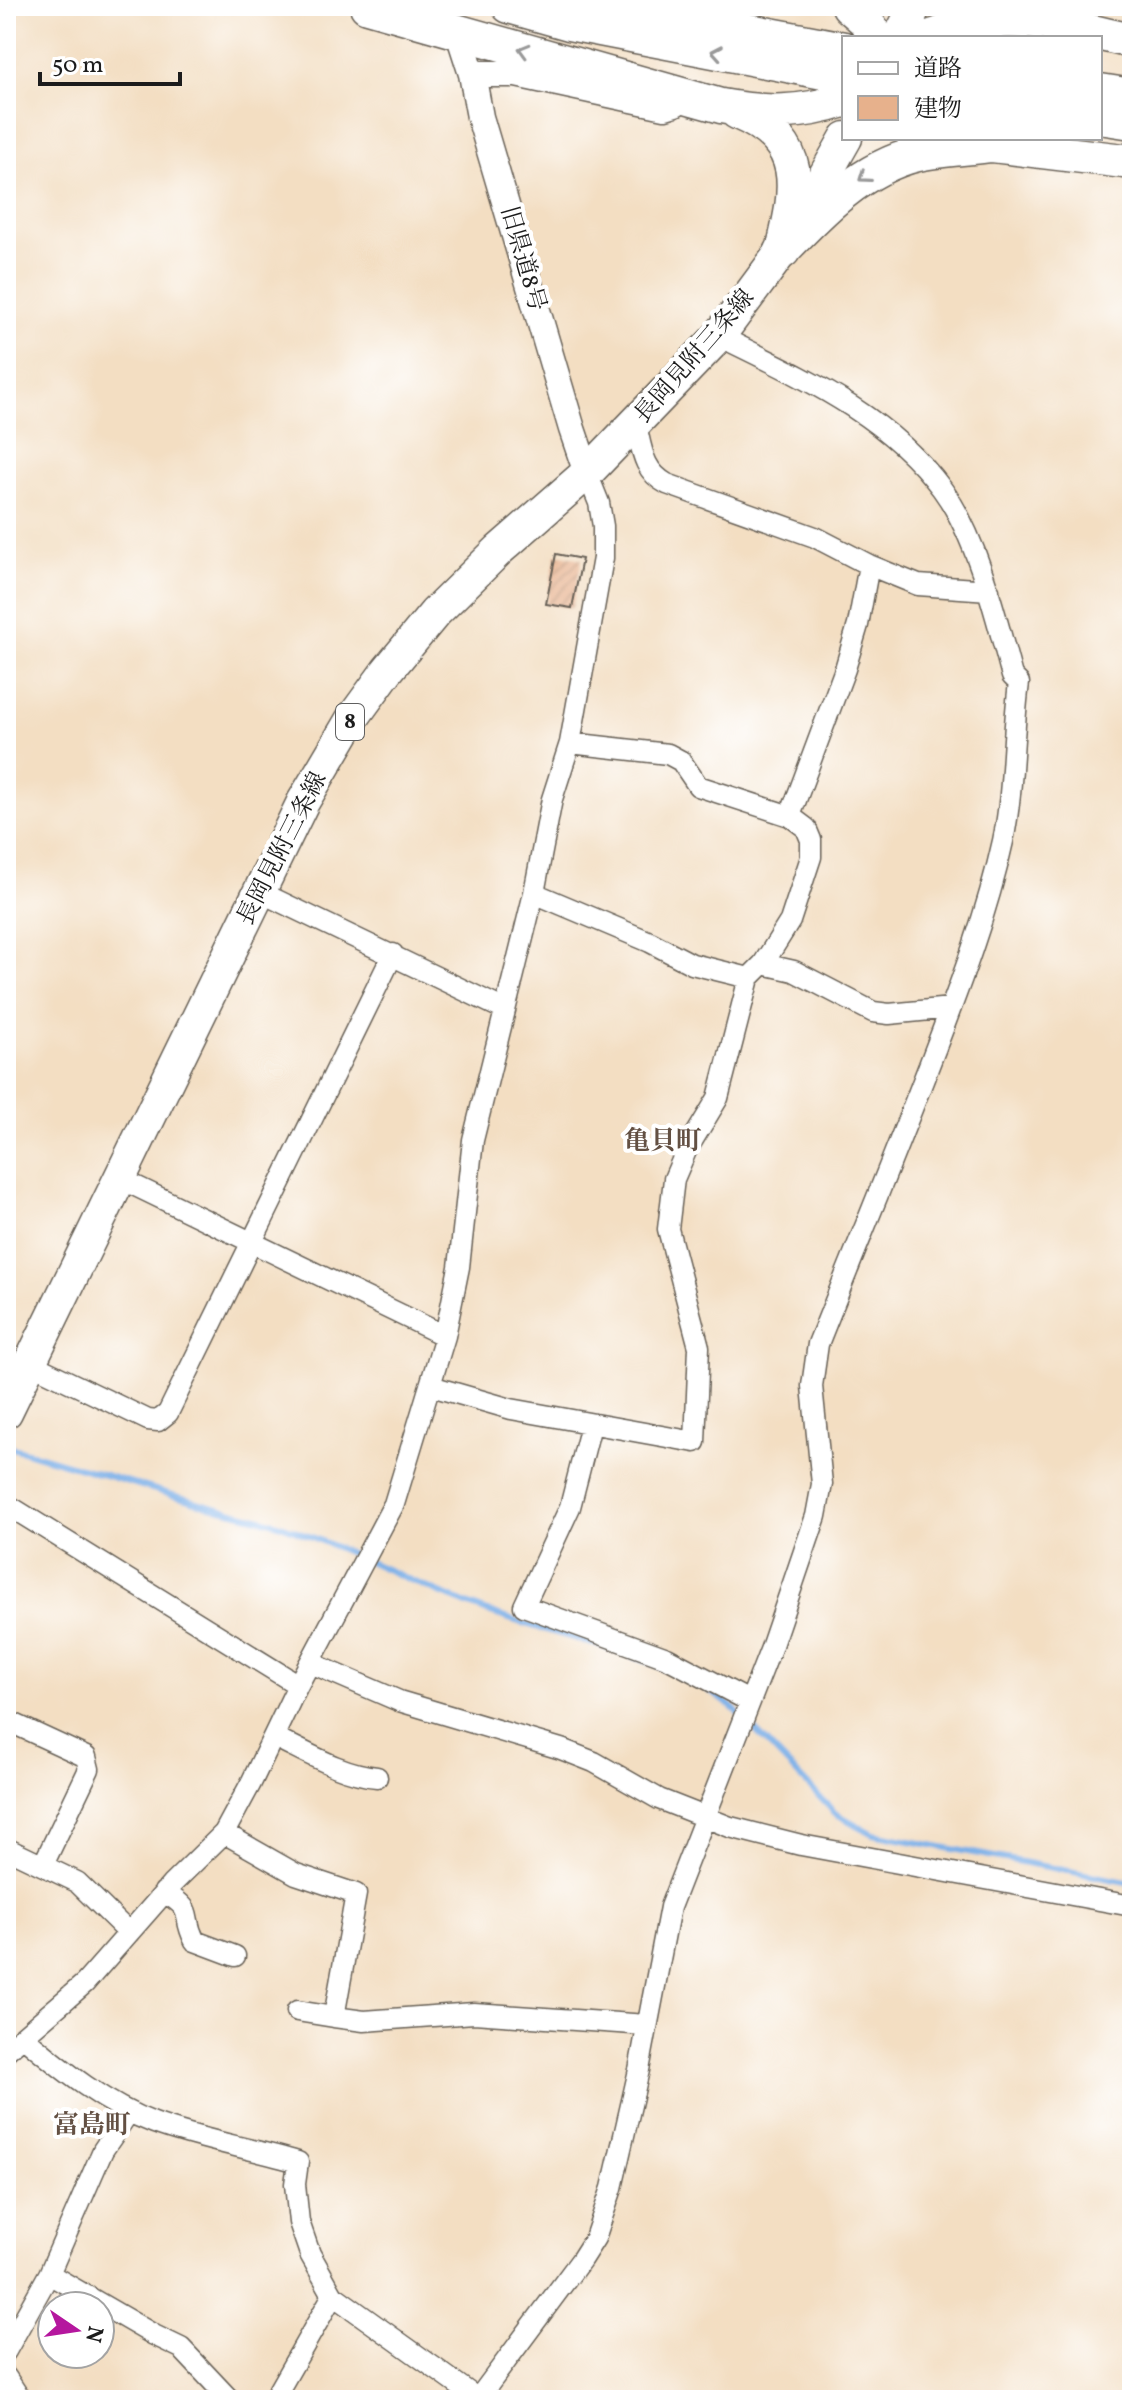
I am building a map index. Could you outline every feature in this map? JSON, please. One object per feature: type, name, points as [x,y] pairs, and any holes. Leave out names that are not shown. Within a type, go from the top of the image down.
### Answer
[{"type":"highway","points":[[367,6],[708,102],[776,113],[801,111],[842,101]]},
{"type":"highway","points":[[509,6],[569,23],[797,54],[842,49]]},
{"type":"highway","points":[[617,6],[797,54],[842,75]]},
{"type":"highway","points":[[849,6],[865,20],[876,36]]},
{"type":"highway","points":[[986,6],[1132,41]]},
{"type":"highway","points":[[935,36],[977,23],[1040,21]]},
{"type":"highway","points":[[1102,91],[1132,96]]},
{"type":"highway","points":[[708,102],[770,130],[789,154],[795,181],[794,195],[782,251]]},
{"type":"highway","points":[[1102,117],[1132,122]]},
{"type":"highway","points":[[782,251],[810,221],[862,177],[880,167],[920,154],[979,142],[1132,162]]},
{"type":"main road","points":[[900,36],[915,6]]},
{"type":"main road","name":"長岡見附三条線","points":[[6,1412],[303,802],[352,719],[387,671],[461,584],[587,473],[719,336],[782,251],[845,140]]},
{"type":"street","name":"旧県道8号","points":[[462,43],[480,117],[587,473]]},
{"type":"street","points":[[472,74],[516,74],[665,106],[708,102]]},
{"type":"street","points":[[24,2037],[52,2061],[129,2112],[196,2136],[298,2162],[295,2184],[299,2222],[310,2254],[333,2295],[477,2399],[595,2238],[612,2188],[670,1907],[816,1516],[822,1484],[812,1386],[818,1344],[973,949],[1002,844],[1009,809],[1019,683],[1012,676],[989,590],[944,491],[920,463],[882,426],[833,393],[719,336]]},
{"type":"street","points":[[636,425],[649,468],[655,477],[696,495],[815,537],[869,565],[918,585],[989,590]]},
{"type":"street","points":[[6,2051],[85,1983],[164,1892],[224,1833],[394,1504],[445,1336],[459,1267],[473,1140],[534,893],[552,799],[570,743],[603,558],[599,503],[587,473]]},
{"type":"street","points":[[790,816],[845,669],[858,625],[869,565]]},
{"type":"street","points":[[431,1386],[511,1409],[695,1442],[699,1347],[668,1229],[674,1179],[686,1151],[718,1098],[756,971],[790,921],[811,857],[811,840],[806,828],[790,816],[698,786],[681,761],[668,754],[570,743]]},
{"type":"street","points":[[260,892],[505,1010]]},
{"type":"street","points":[[534,893],[650,942],[692,964],[756,971],[794,971],[873,1012],[889,1014],[951,1008]]},
{"type":"street","points":[[30,1363],[148,1420],[158,1421],[168,1413],[393,954]]},
{"type":"street","points":[[119,1178],[445,1336]]},
{"type":"street","points":[[591,1425],[570,1507],[524,1606],[667,1658],[749,1701]]},
{"type":"street","points":[[6,1504],[298,1685]]},
{"type":"street","points":[[311,1663],[399,1701],[583,1757],[659,1799],[730,1827],[801,1845],[1132,1906]]},
{"type":"street","points":[[6,1720],[86,1757],[89,1769],[43,1865]]},
{"type":"street","points":[[274,1737],[338,1767],[377,1777]]},
{"type":"street","points":[[224,1833],[296,1874],[356,1894],[334,2017]]},
{"type":"street","points":[[6,1848],[77,1882],[129,1933]]},
{"type":"street","points":[[164,1892],[184,1904],[190,1921],[189,1930],[195,1941],[235,1956]]},
{"type":"street","points":[[297,2011],[364,2021],[474,2013],[647,2025]]},
{"type":"street","points":[[7,2349],[49,2274],[103,2150],[129,2112]]},
{"type":"street","points":[[49,2274],[181,2348],[230,2400]]},
{"type":"street","points":[[273,2400],[333,2295]]},
{"type":"street","points":[[6,2377],[21,2400]]},
{"type":"building","points":[[556,554],[582,559],[572,608],[546,604]]},
{"type":"waterway","points":[[6,11],[8,6]]},
{"type":"waterway","points":[[6,1446],[275,1523],[488,1612],[654,1664],[687,1678],[739,1714]]},
{"type":"waterway","points":[[747,1722],[835,1813],[873,1834],[1132,1883]]},
{"type":"district","name":"亀貝町","points":[[663,1142]]},
{"type":"district","name":"富島町","points":[[92,2126]]}]
